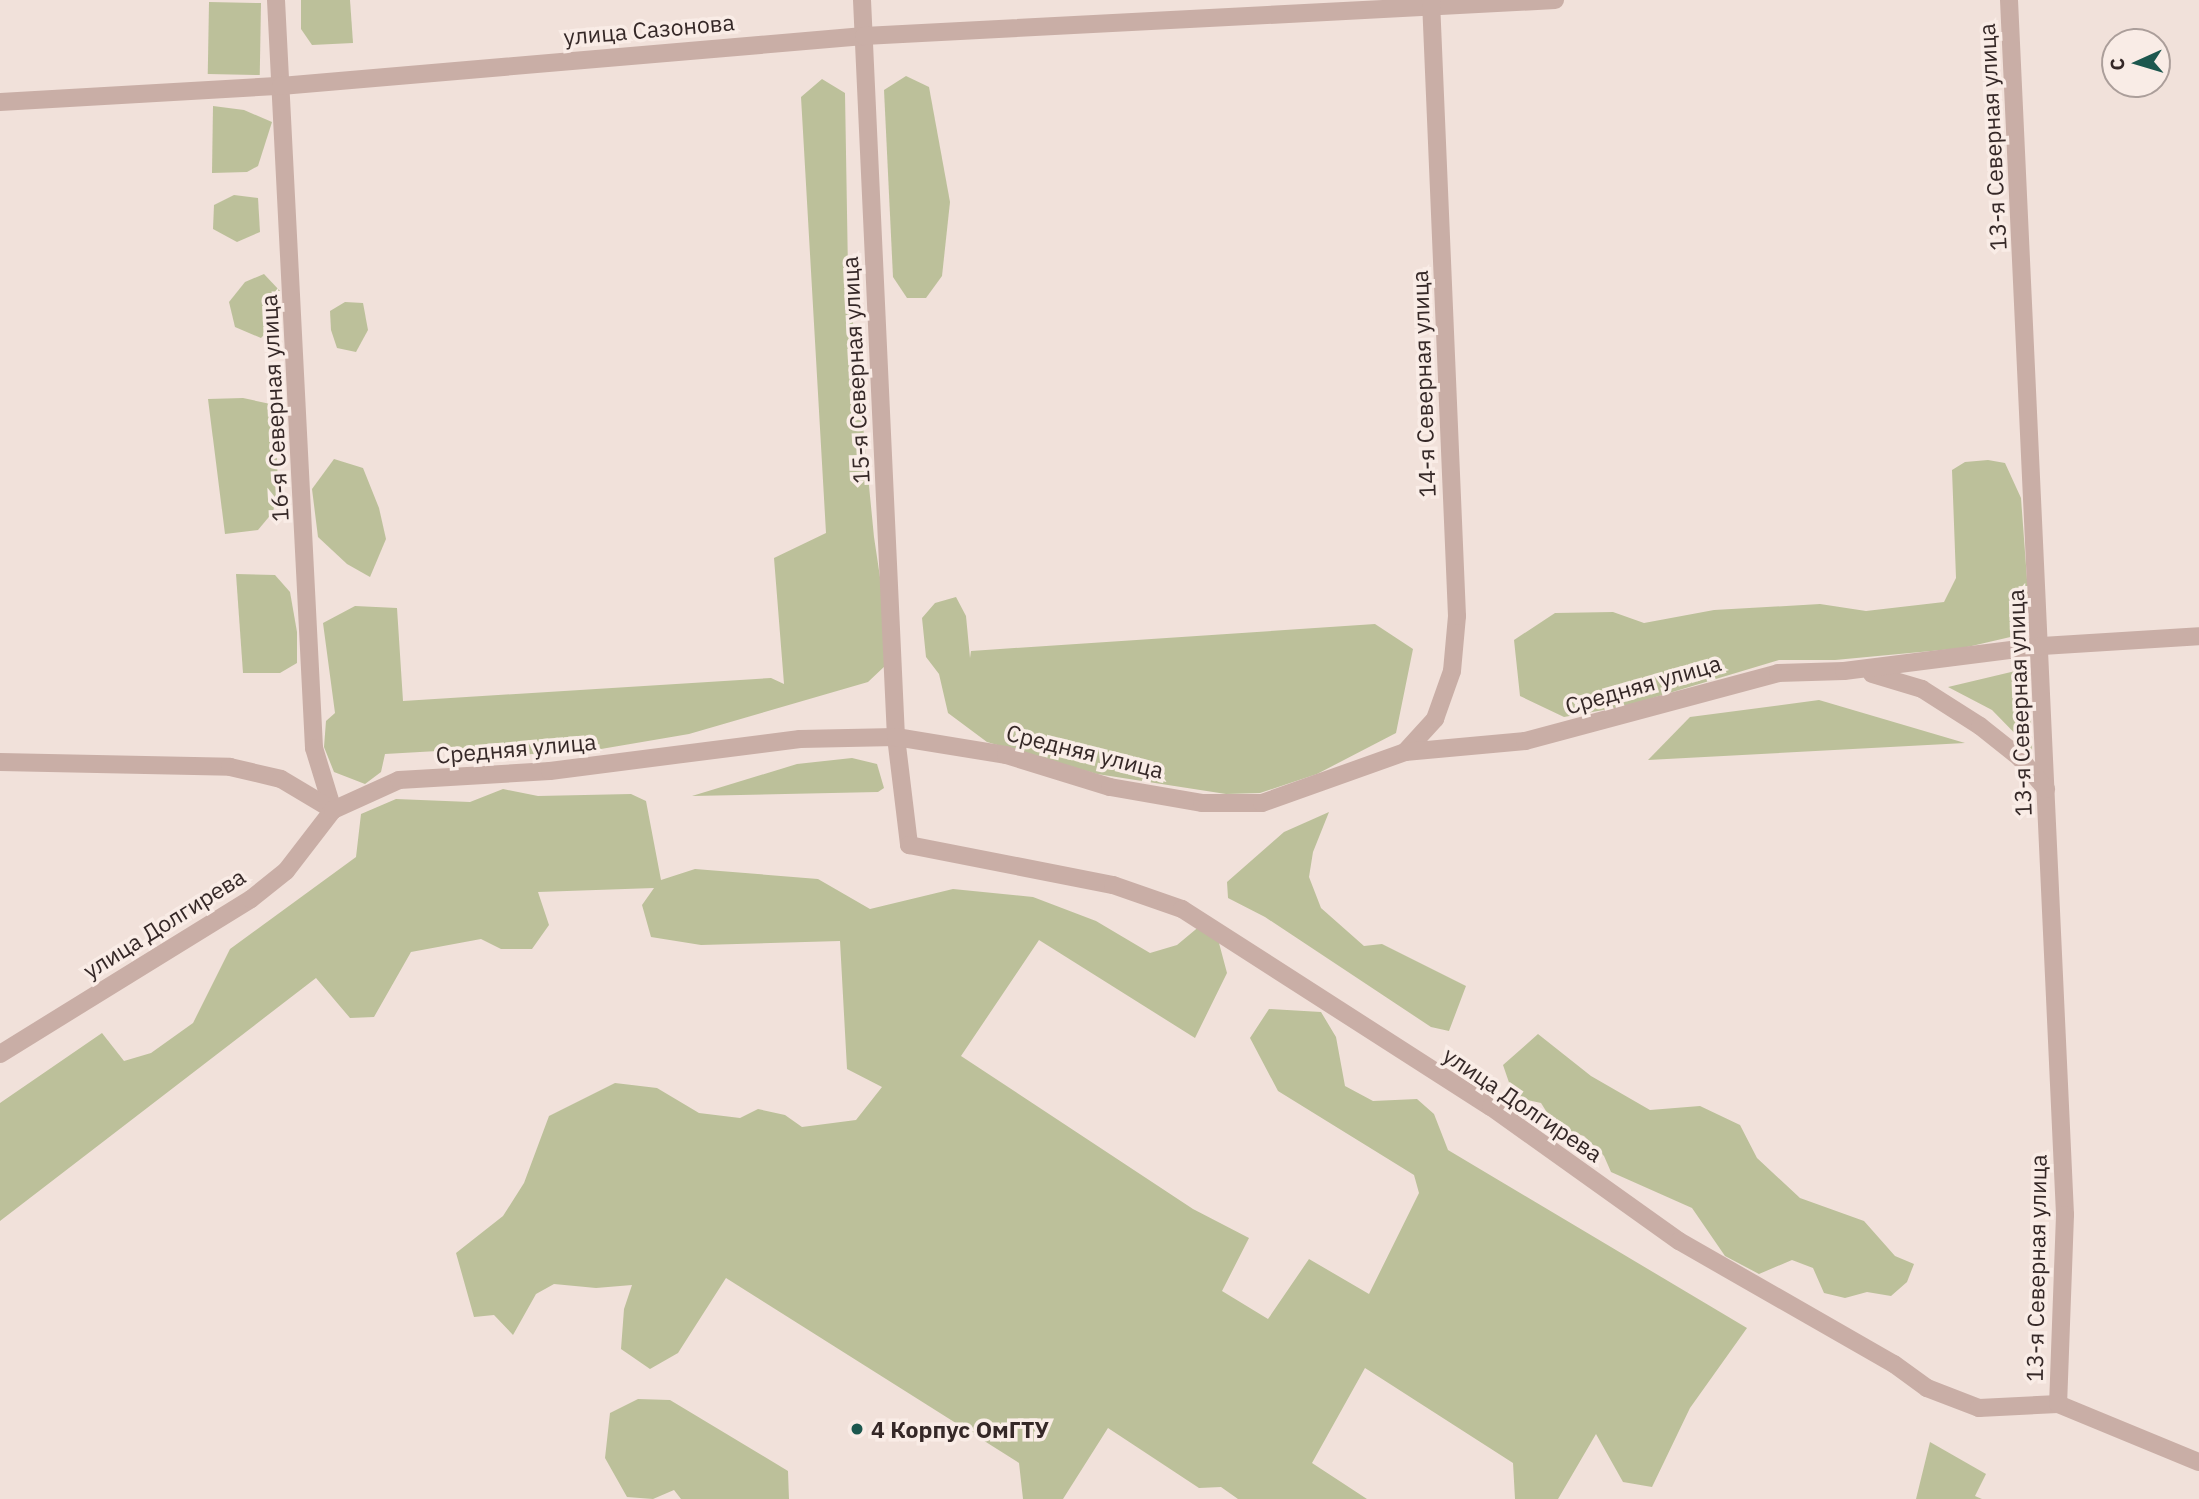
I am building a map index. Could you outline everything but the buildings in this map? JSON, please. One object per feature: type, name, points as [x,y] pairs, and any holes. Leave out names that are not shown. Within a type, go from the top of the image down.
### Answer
[{"type":"street","name":"16-я Северная улица","points":[[276,0],[314,748],[333,810]]},
{"type":"street","name":"15-я Северная улица","points":[[862,0],[896,737]]},
{"type":"street","name":"улица Сазонова","points":[[0,102],[281,86],[864,36],[1432,4],[1555,0]]},
{"type":"street","name":"13-я Северная улица","points":[[2009,0],[2042,646],[2065,1214],[2059,1404]]},
{"type":"street","name":"14-я Северная улица","points":[[1405,752],[1435,719],[1451,671],[1457,616],[1432,4]]},
{"type":"street","name":"Средняя улица","points":[[333,810],[399,780],[563,770],[800,739],[896,737],[1006,755],[1110,787],[1202,803],[1262,803],[1405,752],[1525,741],[1778,673],[1844,671],[2042,646],[2199,636]]},
{"type":"street","points":[[1844,671],[1881,674],[1922,689],[2019,757],[2046,789]]},
{"type":"street","name":"улица Долгирева","points":[[896,737],[909,845],[1113,885],[1182,909],[1491,1107],[1679,1241],[1894,1364],[1927,1388],[1979,1408],[2059,1404],[2199,1462]]},
{"type":"street","points":[[0,762],[230,767],[281,779],[333,810]]},
{"type":"street","name":"улица Долгирева","points":[[0,1054],[251,899],[286,871],[333,810]]},
{"type":"green space","points":[[301,0],[350,0],[353,43],[312,45],[301,29]]},
{"type":"green space","points":[[209,2],[261,3],[260,75],[208,74]]},
{"type":"green space","points":[[906,76],[929,87],[950,202],[942,276],[926,298],[907,298],[893,277],[884,90]]},
{"type":"green space","points":[[822,79],[845,93],[848,271],[874,537],[887,624],[886,665],[868,682],[689,734],[601,749],[505,756],[455,750],[385,754],[381,772],[365,784],[334,772],[324,747],[326,721],[335,713],[323,623],[355,606],[397,608],[403,701],[771,678],[784,684],[774,558],[826,533],[801,97]]},
{"type":"green space","points":[[213,106],[244,110],[272,122],[258,166],[247,172],[212,173]]},
{"type":"green space","points":[[234,195],[258,198],[260,232],[237,242],[213,229],[214,205]]},
{"type":"green space","points":[[264,274],[280,291],[273,325],[261,338],[235,327],[229,302],[245,282]]},
{"type":"green space","points":[[345,302],[363,303],[368,330],[356,352],[337,348],[331,330],[330,311]]},
{"type":"green space","points":[[243,398],[275,405],[278,488],[273,512],[258,530],[225,534],[208,399]]},
{"type":"green space","points":[[334,459],[363,468],[379,508],[386,539],[370,577],[347,564],[318,537],[312,489]]},
{"type":"green space","points":[[1988,460],[2005,463],[2021,498],[2029,606],[2019,635],[1963,648],[1835,660],[1779,660],[1626,706],[1564,717],[1520,696],[1514,640],[1555,613],[1613,612],[1644,623],[1714,610],[1820,604],[1866,611],[1944,602],[1956,578],[1952,470],[1965,462]]},
{"type":"green space","points":[[236,574],[275,575],[290,592],[297,632],[297,663],[280,673],[243,673]]},
{"type":"green space","points":[[956,597],[966,616],[970,658],[971,651],[1375,624],[1413,649],[1396,733],[1317,774],[1260,793],[1226,794],[1097,774],[987,742],[948,713],[939,674],[926,657],[922,618],[935,603]]},
{"type":"green space","points":[[2028,668],[2032,751],[1992,710],[1948,687]]},
{"type":"green space","points":[[1819,700],[1965,743],[1648,760],[1690,717]]},
{"type":"green space","points":[[852,758],[877,764],[884,788],[878,792],[692,796],[797,764]]},
{"type":"green space","points":[[503,789],[538,796],[631,794],[646,801],[661,880],[695,869],[818,879],[870,909],[953,889],[1033,897],[1096,921],[1150,953],[1177,945],[1201,925],[1219,943],[1227,973],[1195,1038],[1039,940],[961,1056],[1193,1209],[1249,1238],[1222,1291],[1268,1319],[1309,1259],[1369,1294],[1419,1193],[1414,1175],[1278,1091],[1250,1038],[1269,1009],[1321,1012],[1336,1037],[1345,1086],[1373,1101],[1417,1099],[1434,1114],[1448,1150],[1747,1328],[1690,1408],[1652,1487],[1623,1482],[1596,1434],[1558,1499],[1515,1499],[1513,1463],[1365,1368],[1312,1463],[1367,1499],[1238,1499],[1221,1487],[1199,1488],[1108,1428],[1063,1499],[1023,1499],[1019,1463],[726,1278],[678,1353],[650,1369],[621,1349],[624,1309],[632,1285],[596,1288],[554,1284],[536,1294],[513,1335],[494,1315],[474,1317],[456,1253],[503,1216],[524,1183],[549,1116],[615,1083],[657,1088],[699,1113],[740,1118],[758,1109],[785,1115],[802,1127],[856,1120],[882,1087],[847,1069],[840,941],[701,945],[651,937],[642,905],[654,888],[538,892],[549,925],[532,949],[501,949],[481,939],[411,952],[374,1017],[350,1018],[316,978],[0,1221],[0,1103],[102,1033],[124,1061],[151,1053],[193,1023],[230,949],[356,857],[361,814],[396,799],[470,802]]},
{"type":"green space","points":[[1329,812],[1313,852],[1309,877],[1321,908],[1364,946],[1382,944],[1466,986],[1449,1031],[1431,1027],[1265,917],[1228,898],[1227,882],[1284,832]]},
{"type":"green space","points":[[1538,1034],[1591,1076],[1650,1110],[1700,1106],[1740,1125],[1757,1158],[1800,1198],[1864,1221],[1895,1256],[1914,1264],[1907,1282],[1891,1296],[1867,1292],[1845,1298],[1824,1293],[1813,1268],[1792,1260],[1759,1274],[1725,1256],[1692,1208],[1611,1172],[1604,1156],[1584,1136],[1556,1127],[1541,1103],[1514,1097],[1503,1065]]},
{"type":"green space","points":[[638,1399],[670,1400],[788,1471],[789,1499],[681,1499],[674,1490],[653,1499],[627,1497],[605,1458],[610,1413]]},
{"type":"green space","points":[[1930,1442],[1986,1474],[1975,1496],[1982,1499],[1916,1499]]},
{"type":"place","name":"4 Корпус ОмГТУ","points":[[857,1429]]}]
